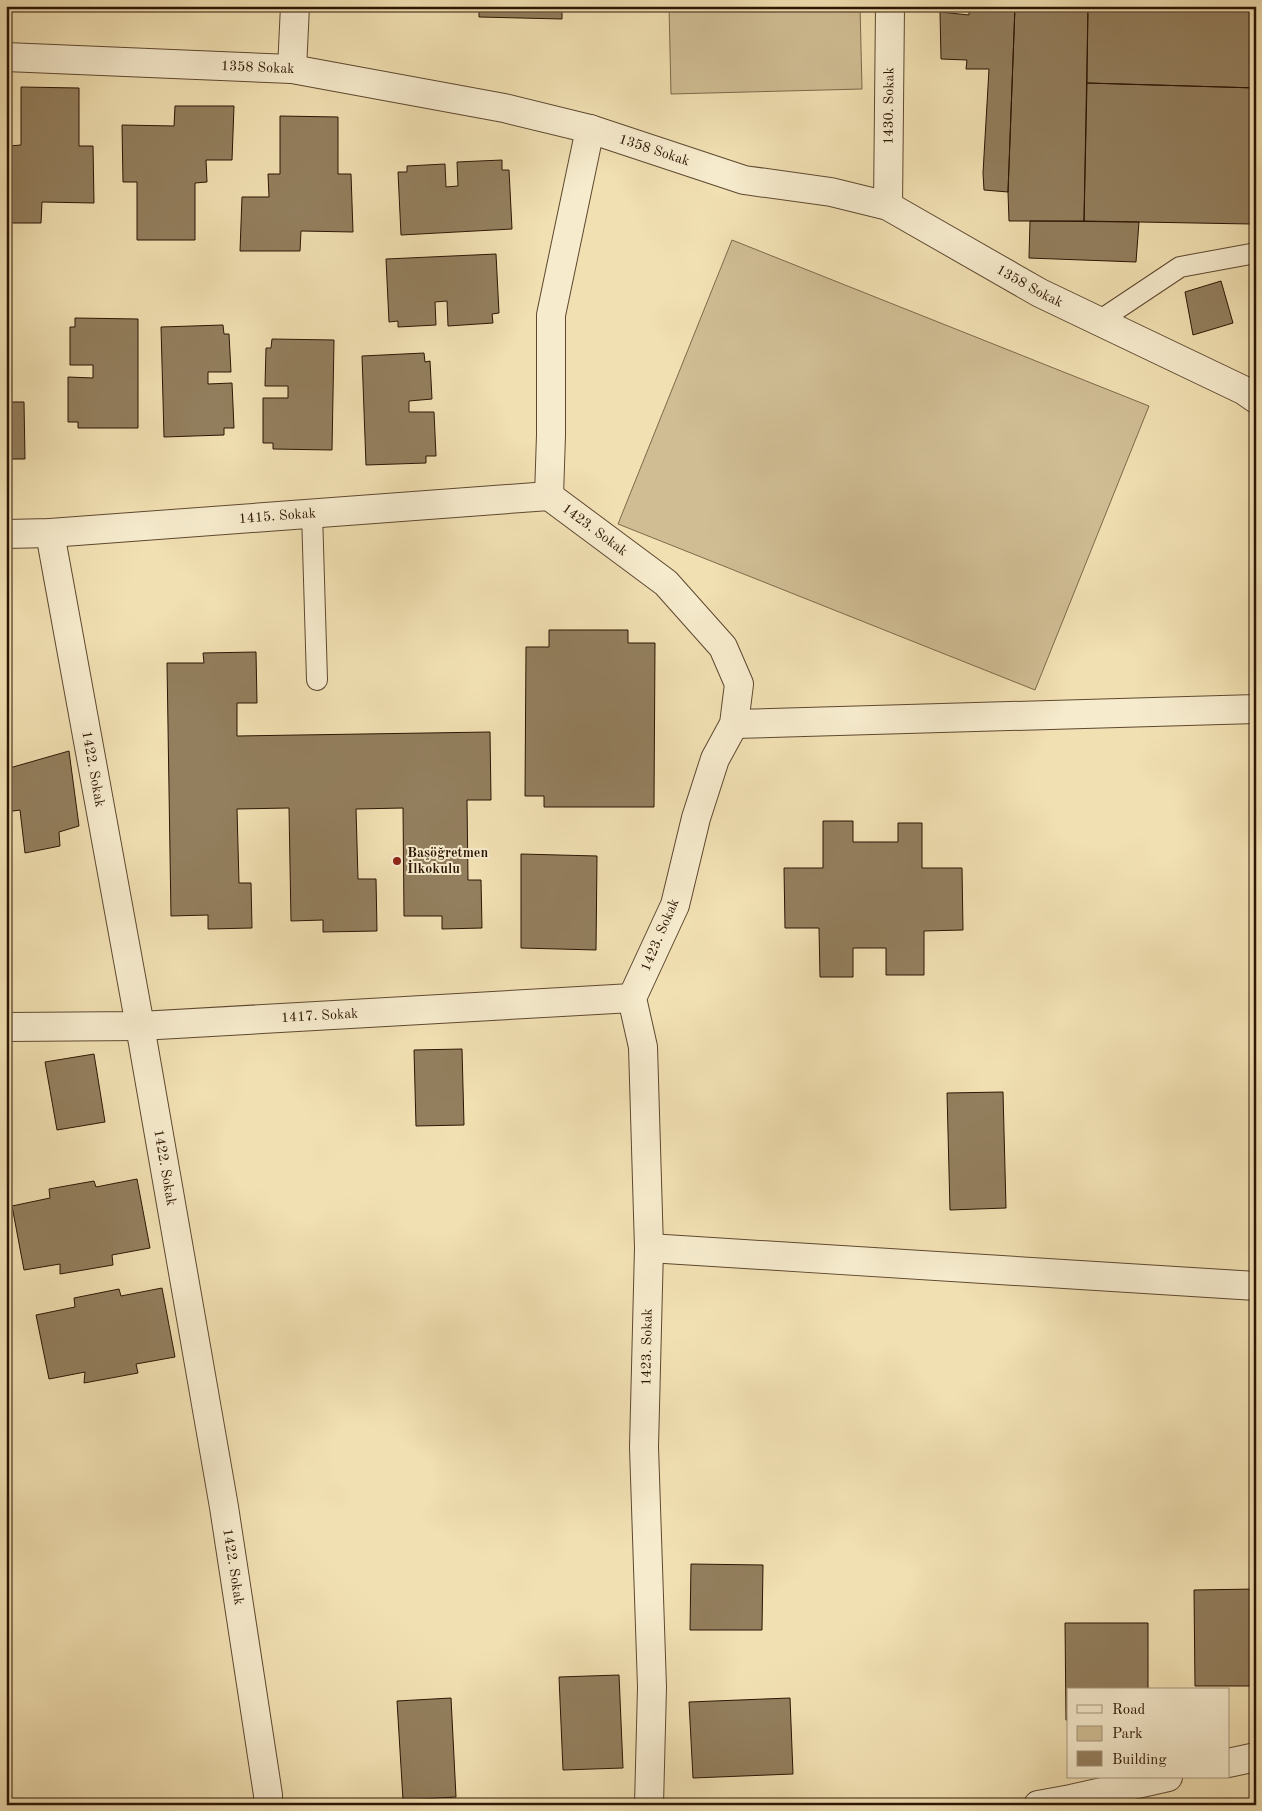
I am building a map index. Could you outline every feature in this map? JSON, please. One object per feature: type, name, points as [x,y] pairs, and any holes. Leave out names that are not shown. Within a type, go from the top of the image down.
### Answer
[{"type":"street","points":[[292,69],[295,6]]},
{"type":"street","name":"1430. Sokak","points":[[888,206],[890,6]]},
{"type":"street","name":"1358 Sokak","points":[[6,57],[292,69],[504,108],[590,129],[744,180],[831,192],[888,206],[1040,293],[1243,390],[1256,399]]},
{"type":"street","name":"1423. Sokak","points":[[590,129],[551,315],[551,435],[548,496],[666,583],[723,646],[739,684],[734,724],[715,760],[696,818],[675,905],[632,998],[643,1047],[649,1248],[644,1447],[652,1688],[650,1805]]},
{"type":"street","name":"1415. Sokak","points":[[6,534],[50,533],[548,496]]},
{"type":"street","name":"1422. Sokak","points":[[50,533],[140,1026],[224,1506],[268,1805]]},
{"type":"street","points":[[734,724],[1256,709]]},
{"type":"street","name":"1417. Sokak","points":[[6,1027],[140,1026],[632,998]]},
{"type":"street","points":[[649,1248],[1256,1286]]},
{"type":"street","points":[[1230,1763],[1256,1757]]},
{"type":"street","points":[[1038,1805],[1164,1778]]},
{"type":"lane","points":[[1099,321],[1180,267],[1256,253]]},
{"type":"lane","points":[[312,514],[317,680]]},
{"type":"green space","points":[[669,6],[860,6],[862,89],[671,94]]},
{"type":"green space","points":[[732,240],[1149,406],[1035,690],[618,524]]},
{"type":"building","points":[[479,6],[562,6],[562,19],[479,17]]},
{"type":"building","points":[[969,6],[1015,6],[1008,192],[984,190],[983,173],[989,69],[966,69],[967,60],[941,59],[940,12],[969,15]]},
{"type":"building","points":[[1015,6],[1088,6],[1084,221],[1009,221],[1008,192]]},
{"type":"building","points":[[1088,6],[1256,9],[1256,88],[1087,83]]},
{"type":"building","points":[[1166,6],[1256,6],[1256,9]]},
{"type":"building","points":[[1087,83],[1256,88],[1251,224],[1084,221]]},
{"type":"building","points":[[21,87],[79,88],[79,146],[93,146],[94,203],[42,202],[41,223],[6,223],[6,168],[10,168],[9,146],[21,145]]},
{"type":"building","points":[[175,106],[234,106],[232,160],[206,160],[207,182],[195,183],[195,240],[137,240],[137,182],[123,182],[122,125],[174,126]]},
{"type":"building","points":[[1256,113],[1256,214],[1252,214]]},
{"type":"building","points":[[280,116],[338,117],[338,174],[351,174],[353,232],[301,231],[300,251],[240,251],[242,197],[269,197],[268,174],[280,174]]},
{"type":"building","points":[[502,160],[502,170],[509,170],[512,229],[401,235],[398,172],[407,172],[407,166],[445,164],[446,187],[458,186],[457,162]]},
{"type":"building","points":[[1030,221],[1139,222],[1136,262],[1029,258]]},
{"type":"building","points":[[496,254],[499,313],[492,314],[493,323],[448,326],[447,301],[435,302],[436,325],[398,327],[398,321],[389,322],[386,259]]},
{"type":"building","points":[[1221,281],[1233,323],[1193,335],[1185,292]]},
{"type":"building","points":[[75,318],[138,319],[138,428],[78,428],[78,422],[68,422],[68,377],[93,378],[93,365],[70,365],[70,327],[75,327]]},
{"type":"building","points":[[223,325],[224,334],[229,334],[231,372],[208,372],[208,384],[232,383],[234,428],[224,428],[224,435],[164,437],[161,327]]},
{"type":"building","points":[[272,339],[334,340],[332,450],[273,449],[273,443],[263,443],[263,398],[288,398],[288,386],[265,386],[266,348],[271,348]]},
{"type":"building","points":[[424,353],[425,362],[430,361],[432,399],[409,401],[409,412],[434,412],[436,456],[426,456],[426,463],[366,465],[362,356]]},
{"type":"building","points":[[6,402],[24,402],[25,459],[6,459]]},
{"type":"building","points":[[549,630],[628,630],[628,643],[655,643],[654,807],[544,807],[544,796],[525,796],[526,647],[549,647]]},
{"type":"building","points":[[256,652],[257,703],[237,703],[237,736],[490,732],[491,800],[467,800],[468,880],[481,880],[482,928],[442,929],[442,916],[404,916],[403,808],[356,809],[358,879],[376,879],[377,931],[323,932],[323,920],[291,921],[289,808],[237,809],[239,883],[251,883],[252,928],[208,929],[208,915],[171,916],[167,663],[204,663],[203,653]]},
{"type":"building","points":[[69,751],[79,826],[59,832],[60,846],[25,853],[20,810],[6,812],[6,792],[10,791],[6,769]]},
{"type":"building","points":[[823,821],[853,821],[853,842],[898,842],[898,823],[922,823],[922,868],[962,868],[963,930],[924,931],[924,975],[886,975],[886,948],[853,948],[853,977],[820,977],[819,928],[785,928],[784,868],[823,868]]},
{"type":"building","points":[[521,854],[597,856],[596,950],[521,948]]},
{"type":"building","points":[[462,1049],[464,1125],[416,1126],[414,1050]]},
{"type":"building","points":[[94,1054],[105,1122],[57,1130],[45,1062]]},
{"type":"building","points":[[1003,1092],[1006,1208],[950,1210],[947,1093]]},
{"type":"building","points":[[137,1179],[150,1248],[112,1255],[113,1265],[60,1274],[60,1264],[24,1270],[12,1206],[50,1198],[49,1189],[94,1181],[96,1187]]},
{"type":"building","points":[[162,1288],[175,1357],[136,1364],[138,1373],[84,1383],[85,1372],[49,1379],[36,1315],[75,1307],[74,1298],[119,1289],[121,1296]]},
{"type":"building","points":[[691,1564],[763,1565],[762,1630],[690,1630]]},
{"type":"building","points":[[1256,1589],[1256,1686],[1195,1686],[1194,1590]]},
{"type":"building","points":[[1065,1623],[1148,1623],[1148,1688],[1067,1688],[1066,1720]]},
{"type":"building","points":[[619,1675],[623,1768],[563,1770],[559,1677]]},
{"type":"building","points":[[451,1698],[456,1797],[403,1800],[397,1701]]},
{"type":"building","points":[[790,1698],[793,1774],[693,1778],[689,1702]]},
{"type":"place","name":"Başöğretmen İlkokulu","points":[[397,861]]}]
